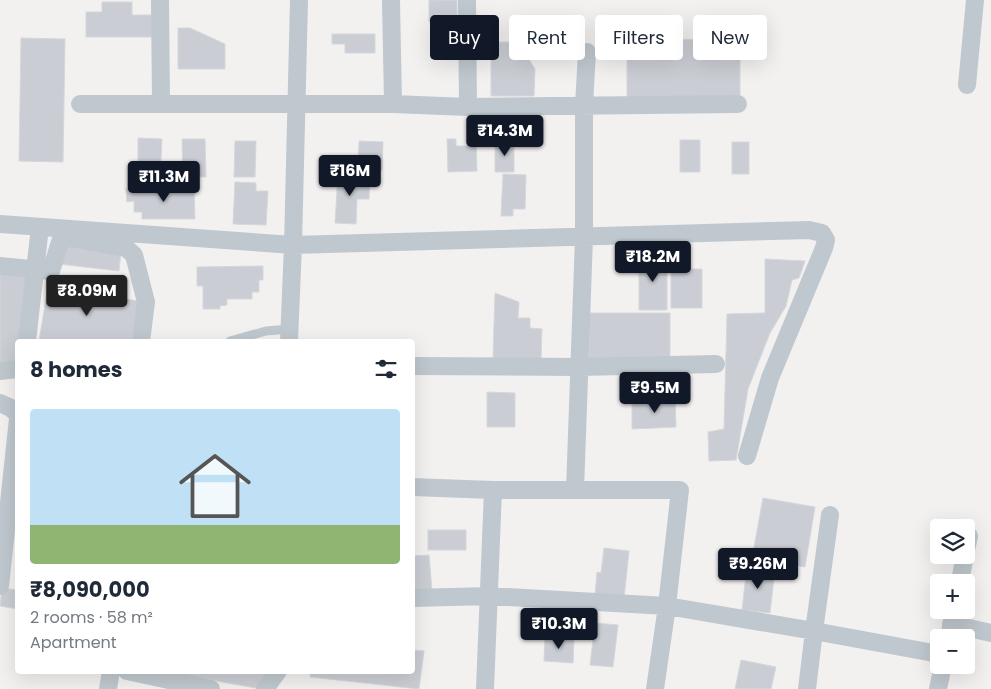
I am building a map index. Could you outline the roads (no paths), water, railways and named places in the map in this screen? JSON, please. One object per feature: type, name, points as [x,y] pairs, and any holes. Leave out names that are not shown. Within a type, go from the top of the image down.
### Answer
[{"type":"street","points":[[160,0],[161,104]]},
{"type":"street","points":[[289,335],[299,0]]},
{"type":"street","points":[[391,0],[393,104]]},
{"type":"street","points":[[467,0],[468,107]]},
{"type":"street","points":[[967,84],[975,0]]},
{"type":"street","points":[[575,490],[584,237],[584,105],[587,52]]},
{"type":"street","points":[[80,104],[393,104],[468,107],[738,104]]},
{"type":"street","points":[[0,224],[293,246],[809,230],[822,233],[826,240],[824,248],[770,378],[747,456]]},
{"type":"street","points":[[27,339],[40,227]]},
{"type":"street","points":[[0,266],[51,271],[61,239],[71,238],[126,248],[134,255],[146,302],[141,339]]},
{"type":"street","points":[[415,366],[579,367],[716,364]]},
{"type":"street","points":[[0,372],[15,370]]},
{"type":"street","points":[[0,403],[15,411]]},
{"type":"street","points":[[0,586],[2,549],[15,443]]},
{"type":"street","points":[[415,487],[493,490],[680,490],[667,606],[655,689]]},
{"type":"street","points":[[485,689],[493,490]]},
{"type":"street","points":[[807,689],[830,515]]},
{"type":"street","points":[[415,598],[489,596],[667,606],[930,652]]},
{"type":"street","points":[[951,624],[991,633]]},
{"type":"street","points":[[108,689],[110,674]]},
{"type":"street","points":[[141,674],[211,689]]},
{"type":"street","points":[[265,689],[276,674]]},
{"type":"street","points":[[278,689],[286,674]]},
{"type":"street","points":[[938,689],[941,674]]},
{"type":"lane","points":[[237,339],[266,331],[289,335]]}]
